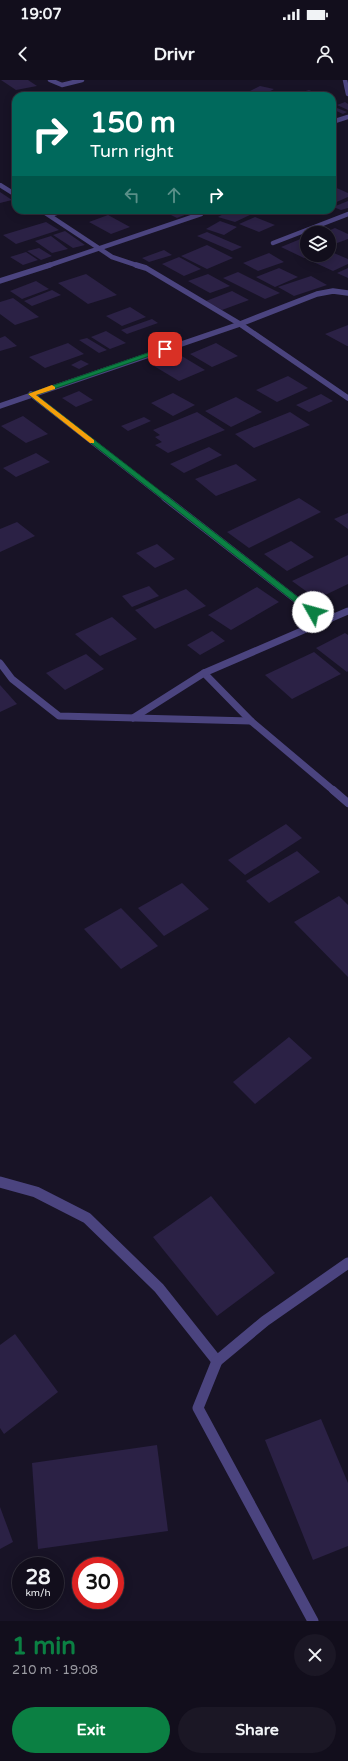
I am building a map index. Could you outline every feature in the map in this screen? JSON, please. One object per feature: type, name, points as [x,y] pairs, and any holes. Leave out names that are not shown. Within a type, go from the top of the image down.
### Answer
[{"type":"street","points":[[50,80],[55,84],[61,85],[71,84],[82,80]]},
{"type":"street","points":[[345,80],[348,94]]},
{"type":"street","points":[[336,121],[348,117]]},
{"type":"street","points":[[0,185],[12,192]]},
{"type":"street","points":[[0,281],[97,248],[124,241],[201,214]]},
{"type":"street","points":[[273,243],[348,214]]},
{"type":"street","points":[[50,215],[112,257],[146,268],[240,324],[348,398]]},
{"type":"street","points":[[0,406],[31,394],[240,324],[317,294],[333,291],[348,293]]},
{"type":"street","points":[[31,394],[325,622]]},
{"type":"street","points":[[133,718],[204,673],[348,611]]},
{"type":"street","points":[[0,663],[12,679],[59,716],[251,721]]},
{"type":"street","points":[[204,673],[251,721],[348,803]]},
{"type":"street","points":[[0,1182],[36,1192],[87,1218],[159,1288],[217,1361]]},
{"type":"street","points":[[312,1621],[198,1408],[217,1361],[265,1321],[348,1263]]},
{"type":"building","points":[[1,80],[28,80],[37,86],[16,90]]},
{"type":"building","points":[[260,86],[274,89],[269,92],[250,91]]},
{"type":"building","points":[[309,90],[313,92],[303,92]]},
{"type":"building","points":[[345,102],[348,104],[348,110],[337,105]]},
{"type":"building","points":[[336,108],[347,112],[343,114],[336,111]]},
{"type":"building","points":[[336,188],[348,193],[348,197],[336,202]]},
{"type":"building","points":[[0,192],[12,200],[0,203]]},
{"type":"building","points":[[348,201],[348,208],[341,210],[336,208],[336,206]]},
{"type":"building","points":[[169,214],[187,214],[177,218]]},
{"type":"building","points":[[224,214],[252,214],[235,222],[218,217]]},
{"type":"building","points":[[108,215],[130,227],[111,234],[89,222]]},
{"type":"building","points":[[255,217],[275,225],[259,232],[239,224]]},
{"type":"building","points":[[220,221],[237,227],[224,235],[206,229]]},
{"type":"building","points":[[46,222],[59,230],[16,244],[3,235]]},
{"type":"building","points":[[336,228],[348,234],[348,239],[336,243]]},
{"type":"building","points":[[65,231],[85,245],[73,248],[53,235]]},
{"type":"building","points":[[207,232],[242,247],[232,251],[197,236]]},
{"type":"building","points":[[51,236],[68,249],[52,253],[35,241]]},
{"type":"building","points":[[300,239],[300,256],[281,247]]},
{"type":"building","points":[[207,245],[233,258],[207,269],[181,256]]},
{"type":"building","points":[[39,248],[52,256],[41,260],[27,251]]},
{"type":"building","points":[[164,250],[172,255],[149,262],[142,258]]},
{"type":"building","points":[[26,252],[38,260],[23,265],[10,257]]},
{"type":"building","points":[[269,253],[284,262],[258,271],[243,263]]},
{"type":"building","points":[[336,254],[348,259],[348,264],[333,271],[313,262],[336,262]]},
{"type":"building","points":[[179,257],[201,269],[184,276],[162,264]]},
{"type":"building","points":[[279,268],[298,277],[275,287],[256,277]]},
{"type":"building","points":[[348,268],[348,278],[337,273]]},
{"type":"building","points":[[238,272],[280,293],[265,299],[223,278]]},
{"type":"building","points":[[86,274],[117,295],[88,304],[58,283]]},
{"type":"building","points":[[208,274],[230,286],[210,293],[188,281]]},
{"type":"building","points":[[311,276],[327,285],[294,296],[278,287]]},
{"type":"building","points":[[36,281],[49,289],[22,299],[10,291]]},
{"type":"building","points":[[52,290],[61,295],[32,306],[24,301]]},
{"type":"building","points":[[232,291],[249,300],[222,310],[206,301]]},
{"type":"building","points":[[13,298],[39,317],[15,325],[0,314],[0,302]]},
{"type":"building","points":[[130,307],[146,317],[122,326],[106,316]]},
{"type":"building","points":[[152,319],[158,323],[127,334],[121,330]]},
{"type":"building","points":[[348,325],[348,346],[325,334]]},
{"type":"building","points":[[106,331],[126,343],[110,349],[91,337]]},
{"type":"building","points":[[5,336],[17,346],[0,351],[0,338]]},
{"type":"building","points":[[87,338],[107,350],[99,353],[79,340]]},
{"type":"building","points":[[68,343],[84,354],[45,368],[29,357]]},
{"type":"building","points":[[216,343],[238,356],[212,367],[190,354]]},
{"type":"building","points":[[180,355],[205,370],[179,381],[154,366]]},
{"type":"building","points":[[81,360],[89,364],[79,369],[71,365]]},
{"type":"building","points":[[288,376],[308,388],[277,402],[256,390]]},
{"type":"building","points":[[79,391],[93,400],[76,407],[62,398]]},
{"type":"building","points":[[173,393],[195,405],[173,416],[151,403]]},
{"type":"building","points":[[321,394],[333,401],[309,412],[296,405]]},
{"type":"building","points":[[236,397],[262,412],[231,427],[205,411]]},
{"type":"building","points":[[197,412],[225,430],[168,453],[155,445],[162,442],[155,437],[160,435],[153,430]]},
{"type":"building","points":[[290,412],[310,425],[254,448],[235,434]]},
{"type":"building","points":[[23,416],[48,434],[26,443],[1,426]]},
{"type":"building","points":[[144,417],[151,421],[128,431],[121,426]]},
{"type":"building","points":[[209,447],[222,455],[184,473],[170,464]]},
{"type":"building","points":[[36,453],[50,462],[16,477],[3,468]]},
{"type":"building","points":[[236,464],[257,480],[216,496],[195,479]]},
{"type":"building","points":[[299,498],[321,512],[249,548],[227,532]]},
{"type":"building","points":[[348,513],[348,529],[334,519]]},
{"type":"building","points":[[17,522],[35,536],[0,552],[0,529]]},
{"type":"building","points":[[291,541],[314,557],[287,571],[264,554]]},
{"type":"building","points":[[157,544],[175,559],[155,568],[136,553]]},
{"type":"building","points":[[348,555],[348,584],[317,599],[292,581]]},
{"type":"building","points":[[149,586],[159,596],[132,607],[122,596]]},
{"type":"building","points":[[257,587],[279,602],[231,630],[208,615]]},
{"type":"building","points":[[186,589],[206,606],[155,629],[135,610]]},
{"type":"building","points":[[112,617],[137,639],[100,656],[75,634]]},
{"type":"building","points":[[212,631],[225,641],[200,655],[187,645]]},
{"type":"building","points":[[345,633],[348,635],[347,672],[316,648]]},
{"type":"building","points":[[314,652],[341,674],[292,699],[265,675]]},
{"type":"building","points":[[86,654],[104,669],[65,690],[46,673]]},
{"type":"building","points":[[0,685],[17,704],[0,712]]},
{"type":"building","points":[[286,824],[302,838],[245,875],[228,860]]},
{"type":"building","points":[[297,851],[320,872],[269,903],[246,881]]},
{"type":"building","points":[[182,883],[209,909],[164,936],[138,908]]},
{"type":"building","points":[[339,896],[348,905],[348,977],[294,922]]},
{"type":"building","points":[[121,908],[158,946],[121,969],[84,929]]},
{"type":"building","points":[[289,1037],[312,1058],[255,1104],[233,1082]]},
{"type":"building","points":[[211,1196],[275,1273],[217,1316],[153,1237]]},
{"type":"building","points":[[15,1334],[58,1392],[4,1434],[0,1428],[0,1345]]},
{"type":"building","points":[[321,1419],[348,1483],[348,1546],[313,1560],[265,1440]]},
{"type":"building","points":[[157,1445],[168,1531],[38,1549],[32,1463]]},
{"type":"building","points":[[0,1507],[13,1542],[0,1549]]},
{"type":"slow traffic","points":[[52,387],[31,394],[92,442]]},
{"type":"route","points":[[165,349],[31,394],[313,612]]}]
